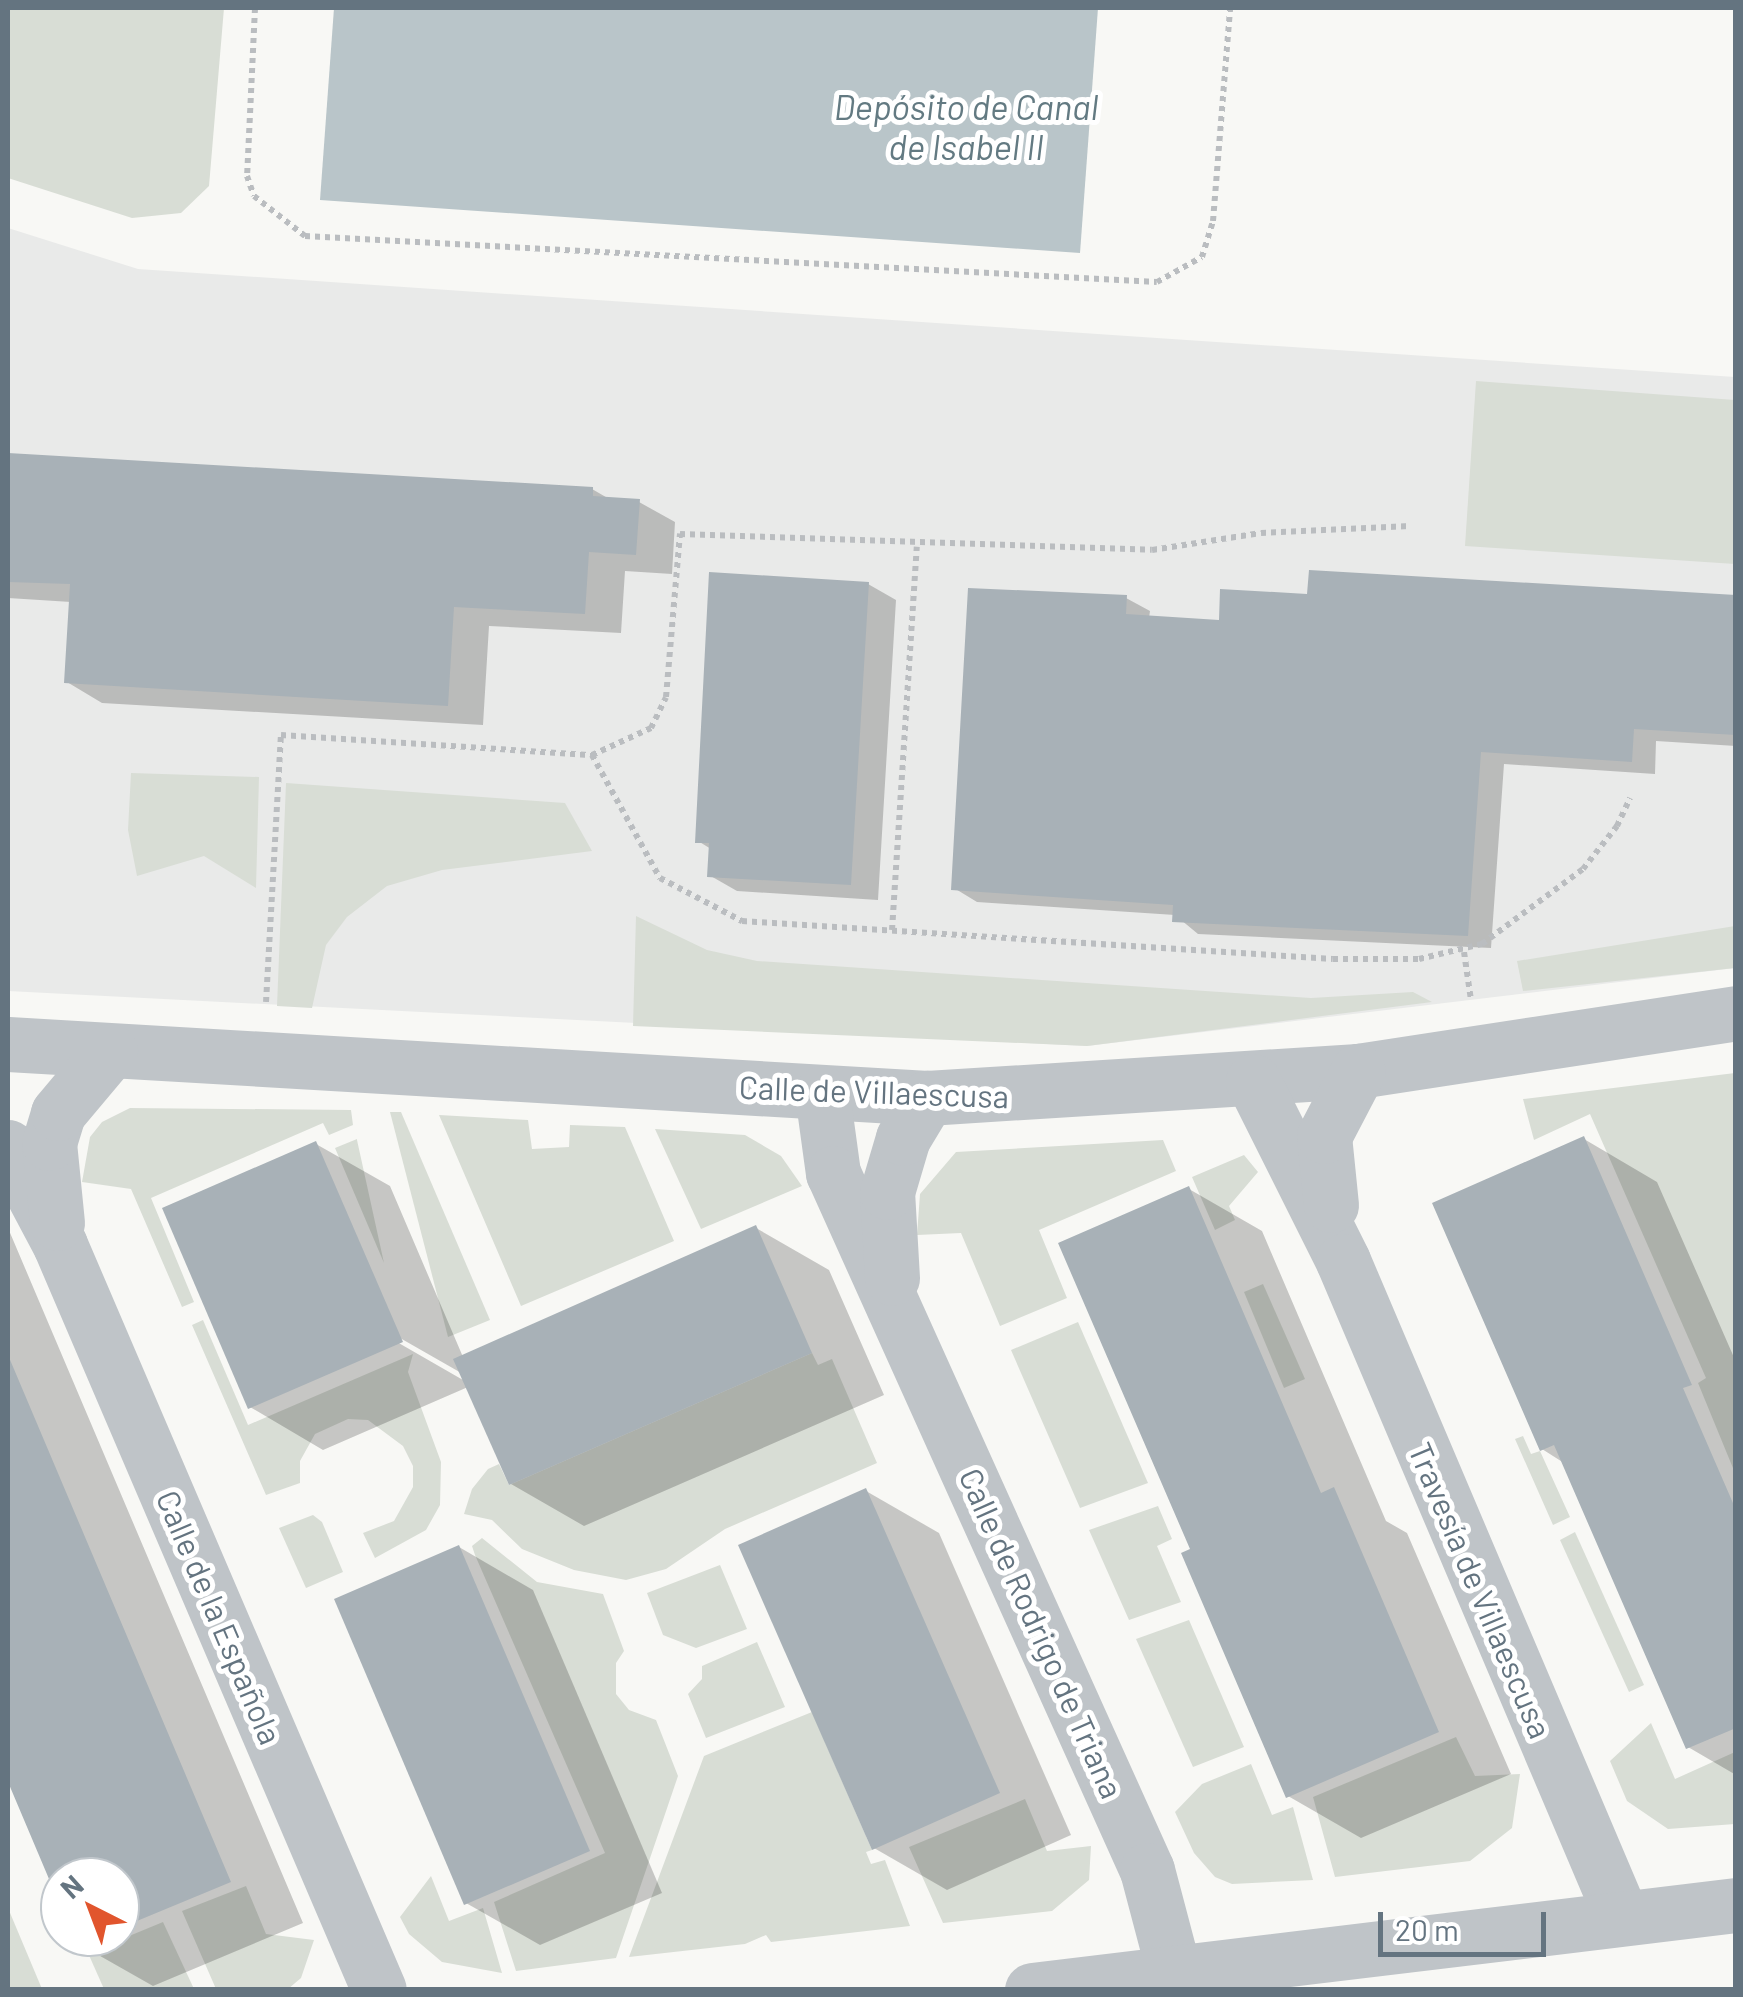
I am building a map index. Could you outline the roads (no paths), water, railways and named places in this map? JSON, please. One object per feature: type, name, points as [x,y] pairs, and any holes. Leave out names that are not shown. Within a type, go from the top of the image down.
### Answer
[{"type":"street","name":"Calle de Villaescusa","points":[[8,1044],[927,1098],[1253,1081],[1358,1071],[1736,1013]]},
{"type":"street","name":"Calle de la Española","points":[[60,1246],[49,1144],[76,1084],[110,1051]]},
{"type":"street","name":"Travesía de Villaescusa","points":[[1343,1262],[1322,1162],[1324,1136],[1358,1071]]},
{"type":"street","name":"Travesía de Villaescusa","points":[[1253,1081],[1343,1262],[1622,1918]]},
{"type":"street","name":"Calle de Rodrigo de Triana","points":[[822,1093],[833,1173],[894,1300],[1147,1870],[1174,1972]]},
{"type":"street","name":"Calle de Rodrigo de Triana","points":[[894,1300],[887,1192],[903,1138],[927,1098]]},
{"type":"street","name":"Calle de la Española","points":[[8,1147],[60,1246],[379,1990]]},
{"type":"street","points":[[1032,1990],[1736,1905]]},
{"type":"water","name":"Depósito de Canal de Isabel II","points":[[334,8],[1098,8],[1080,253],[320,200]]}]
